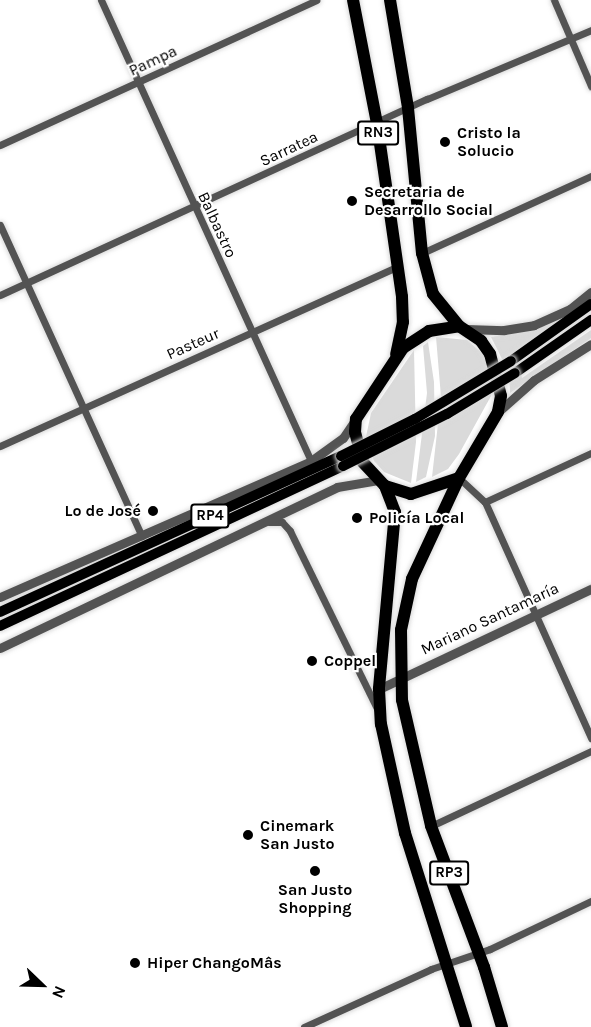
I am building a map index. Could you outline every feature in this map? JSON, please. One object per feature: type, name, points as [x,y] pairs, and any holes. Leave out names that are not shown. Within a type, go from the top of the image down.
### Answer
[{"type":"highway","name":"RN3","points":[[353,0],[377,123],[397,267],[403,322],[395,358]]},
{"type":"highway","name":"RN3","points":[[390,0],[408,108],[422,253],[433,294],[462,327],[481,341],[496,366],[501,382],[498,412],[459,478]]},
{"type":"highway","name":"RN3","points":[[356,419],[395,358],[417,337],[462,327]]},
{"type":"highway","points":[[356,419],[359,453],[382,483],[411,494],[459,478]]},
{"type":"highway","name":"RP3","points":[[459,478],[420,557],[405,598],[400,647],[401,677],[405,717],[431,826],[479,953],[502,1027]]},
{"type":"highway","name":"RP3","points":[[382,483],[394,506],[394,540],[379,714],[405,833],[444,964],[466,1027]]},
{"type":"main road","name":"RP4","points":[[0,626],[342,461],[415,420],[511,361],[591,304]]},
{"type":"main road","name":"RP4","points":[[0,612],[447,414],[515,373],[591,320]]},
{"type":"street","name":"Balbastro","points":[[100,0],[311,460]]},
{"type":"street","name":"Pampa","points":[[0,145],[316,0]]},
{"type":"street","points":[[554,0],[591,86]]},
{"type":"street","name":"Sarratea","points":[[0,295],[408,108],[591,30]]},
{"type":"street","points":[[422,253],[591,177]]},
{"type":"street","points":[[0,225],[142,536]]},
{"type":"street","name":"Pasteur","points":[[0,446],[397,267]]},
{"type":"street","points":[[462,327],[504,330],[534,325],[570,309],[591,292]]},
{"type":"street","points":[[498,412],[534,380],[591,344]]},
{"type":"street","points":[[0,597],[311,460],[342,438],[356,419]]},
{"type":"street","points":[[485,501],[591,453]]},
{"type":"street","points":[[459,478],[485,501],[591,738]]},
{"type":"street","points":[[0,648],[337,487],[382,483]]},
{"type":"street","points":[[266,522],[282,522],[290,531],[379,714]]},
{"type":"street","name":"Mariano Santamaría","points":[[380,689],[401,677],[591,589]]},
{"type":"street","points":[[431,826],[591,751]]},
{"type":"street","points":[[304,1027],[444,964],[479,953],[591,901]]},
{"type":"shaded area","points":[[591,298],[514,355],[522,378],[591,330],[591,338],[510,393],[509,373],[491,337],[535,330]]},
{"type":"shaded area","points":[[436,337],[467,340],[484,355],[490,366],[491,396],[459,454],[448,469],[432,477],[441,397]]},
{"type":"shaded area","points":[[428,342],[434,382],[435,436],[426,477],[416,482],[427,393],[423,346]]},
{"type":"shaded area","points":[[414,350],[416,442],[411,483],[384,472],[374,461],[366,437],[371,413]]},
{"type":"place","name":"Cristo la Solucio","points":[[445,142]]},
{"type":"place","name":"Secretaria de Desarrollo Social","points":[[352,201]]},
{"type":"place","name":"Lo de José","points":[[153,511]]},
{"type":"place","name":"Policía Local","points":[[357,518]]},
{"type":"place","name":"Coppel","points":[[312,661]]},
{"type":"place","name":"Cinemark San Justo","points":[[248,835]]},
{"type":"place","name":"San Justo Shopping","points":[[315,871]]},
{"type":"place","name":"Hiper ChangoMâs","points":[[135,963]]}]
